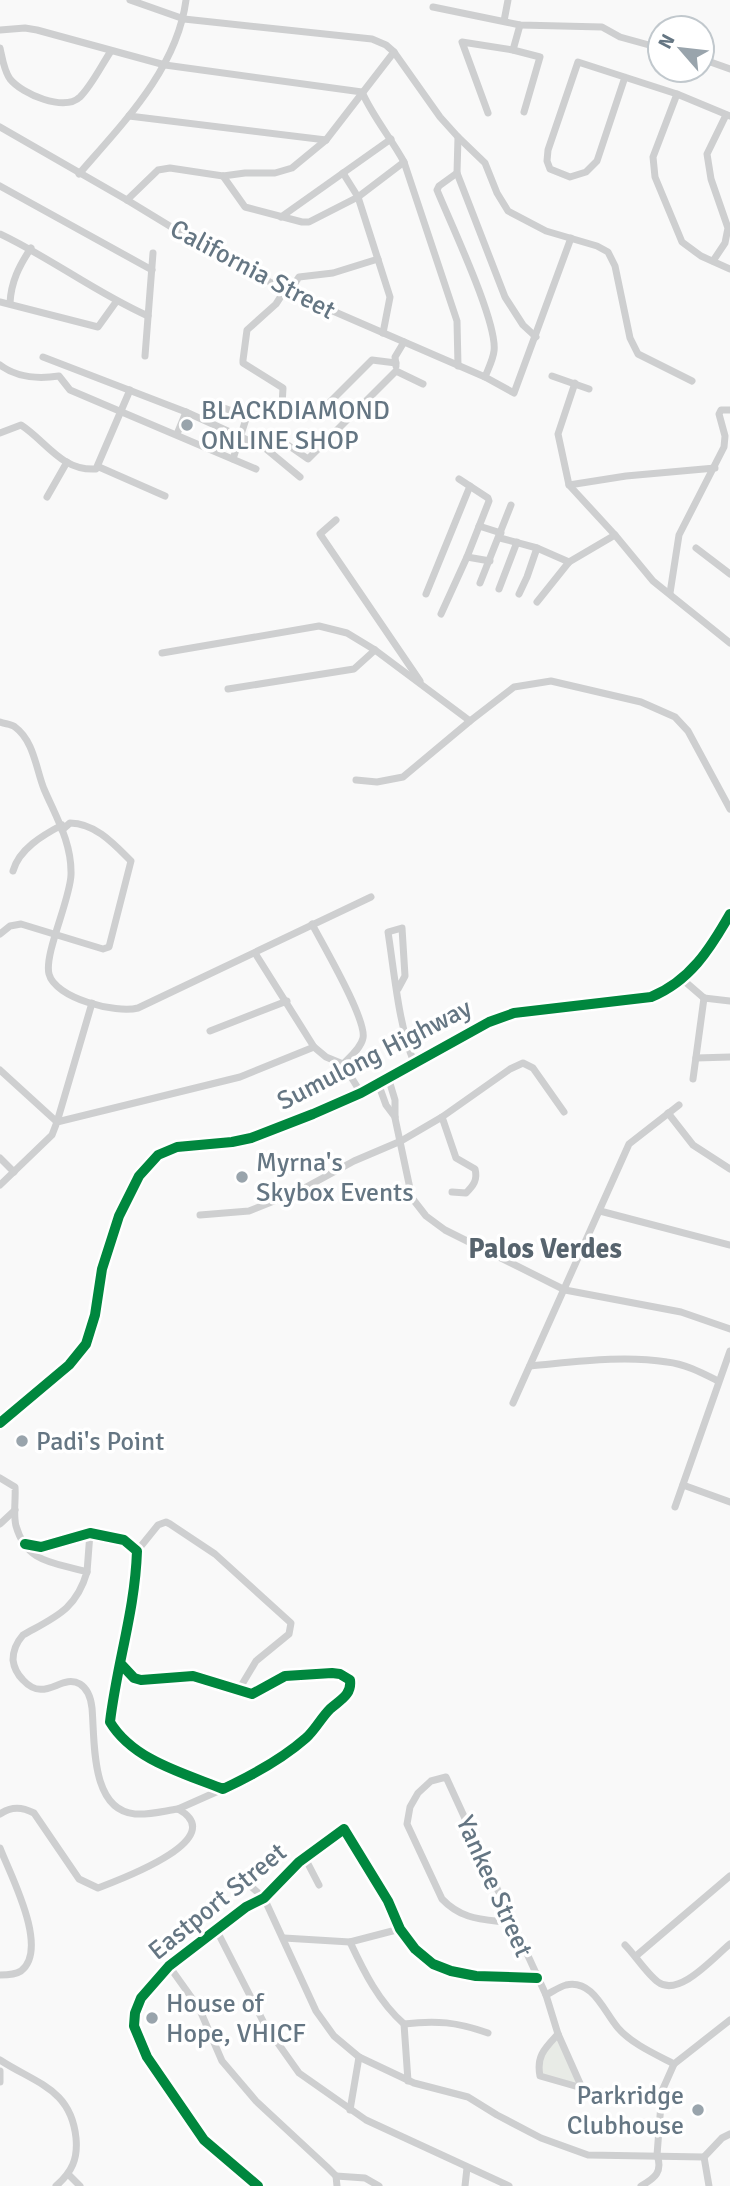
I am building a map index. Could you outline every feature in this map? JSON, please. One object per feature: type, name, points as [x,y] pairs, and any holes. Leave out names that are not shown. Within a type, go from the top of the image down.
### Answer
[{"type":"main road","name":"Sumulong Highway","points":[[0,1423],[69,1365],[86,1344],[95,1315],[102,1269],[119,1216],[139,1177],[153,1158],[177,1147],[251,1138],[313,1114],[361,1093],[489,1022],[514,1013],[652,997],[667,990],[694,969],[730,914]]},
{"type":"street","points":[[130,0],[184,19],[372,39],[386,45],[394,52],[440,117],[485,163],[497,193],[508,211],[546,231],[597,246],[608,252],[615,266],[630,338],[639,354],[692,381]]},
{"type":"street","points":[[79,174],[129,116],[165,65],[184,19],[186,0]]},
{"type":"street","points":[[503,21],[508,0]]},
{"type":"street","points":[[433,7],[520,25],[602,27],[620,37],[646,44]]},
{"type":"street","points":[[513,50],[520,25]]},
{"type":"street","points":[[0,30],[37,30],[165,65],[362,92]]},
{"type":"street","points":[[488,113],[463,42],[540,57],[524,111]]},
{"type":"street","points":[[0,47],[9,79],[22,89],[64,105],[79,99],[111,51]]},
{"type":"street","points":[[127,200],[158,170],[170,168],[223,176],[275,173],[292,169],[326,140],[394,52]]},
{"type":"street","points":[[625,77],[597,161],[586,172],[570,177],[550,169],[547,161],[548,150],[578,62],[625,77],[677,94],[728,116],[707,154],[711,179],[728,234],[713,261]]},
{"type":"street","points":[[362,92],[370,110],[404,162],[457,321],[458,366]]},
{"type":"street","points":[[677,94],[653,157],[655,177],[682,242],[701,256],[730,269]]},
{"type":"street","points":[[129,116],[326,140]]},
{"type":"street","name":"California Street","points":[[0,127],[214,253],[287,291],[485,377],[514,393],[536,337]]},
{"type":"street","points":[[458,136],[457,173],[505,297],[523,325],[536,337],[571,238]]},
{"type":"street","points":[[281,217],[391,139]]},
{"type":"street","points":[[223,176],[245,207],[309,222],[358,197],[404,162]]},
{"type":"street","points":[[343,173],[358,197],[390,297],[383,333]]},
{"type":"street","points":[[457,173],[437,190],[474,280],[493,337],[494,352],[485,377]]},
{"type":"street","points":[[0,186],[152,270]]},
{"type":"street","points":[[0,234],[31,248],[116,302],[148,316]]},
{"type":"street","points":[[10,303],[16,274],[31,248]]},
{"type":"street","points":[[145,356],[153,253]]},
{"type":"street","points":[[282,405],[283,388],[243,363],[247,330],[276,304],[299,277],[333,273],[378,259]]},
{"type":"street","points":[[0,302],[98,327],[116,302]]},
{"type":"street","points":[[265,448],[275,436],[308,459],[396,367],[395,357],[404,342]]},
{"type":"street","points":[[44,357],[186,412],[242,437],[265,448],[300,477]]},
{"type":"street","points":[[325,407],[372,360],[396,367],[423,384]]},
{"type":"street","points":[[0,365],[13,374],[49,379],[59,376],[70,390],[256,470]]},
{"type":"street","points":[[552,376],[589,389]]},
{"type":"street","points":[[575,383],[558,434],[569,485],[653,581],[730,643]]},
{"type":"street","points":[[99,467],[119,411],[130,390]]},
{"type":"street","points":[[213,404],[245,416],[247,423],[233,459]]},
{"type":"street","points":[[670,593],[680,535],[724,447],[725,436],[719,414],[722,410],[730,410]]},
{"type":"street","points":[[177,434],[186,412]]},
{"type":"street","points":[[0,433],[21,425],[43,446],[67,462],[90,470],[99,467],[165,496]]},
{"type":"street","points":[[47,497],[67,462]]},
{"type":"street","points":[[569,485],[626,476],[715,468]]},
{"type":"street","points":[[441,614],[467,557],[488,498],[459,479]]},
{"type":"street","points":[[426,594],[470,486]]},
{"type":"street","points":[[480,583],[510,505]]},
{"type":"street","points":[[336,520],[320,534],[424,687]]},
{"type":"street","points":[[479,526],[569,562]]},
{"type":"street","points":[[537,602],[569,562],[615,535]]},
{"type":"street","points":[[499,589],[517,542]]},
{"type":"street","points":[[519,594],[537,548]]},
{"type":"street","points":[[696,548],[730,574]]},
{"type":"street","points":[[467,557],[490,561]]},
{"type":"street","points":[[162,653],[319,626],[346,633],[375,650],[470,720]]},
{"type":"street","points":[[228,689],[354,669],[375,650]]},
{"type":"street","points":[[356,780],[377,782],[403,777],[514,687],[551,681],[641,702],[675,717],[688,731],[730,809]]},
{"type":"street","points":[[0,722],[14,726],[27,741],[62,828],[71,860],[71,877],[48,968],[52,981],[62,991],[114,1009],[133,1009],[371,897]]},
{"type":"street","points":[[0,934],[10,926],[20,924],[108,948],[131,864],[104,836],[83,823],[70,823],[28,848],[16,861],[13,871]]},
{"type":"street","points":[[312,924],[361,1020],[363,1038],[356,1051],[343,1064]]},
{"type":"street","points":[[398,989],[405,976],[402,928],[387,932],[408,1049],[415,1062]]},
{"type":"street","points":[[255,953],[313,1047],[326,1057],[343,1064],[361,1093]]},
{"type":"street","points":[[682,979],[704,998],[730,1000]]},
{"type":"street","points":[[693,1079],[704,998]]},
{"type":"street","points":[[210,1031],[287,1001]]},
{"type":"street","points":[[0,1185],[52,1135],[92,1003]]},
{"type":"street","points":[[57,1122],[240,1077],[313,1047]]},
{"type":"street","points":[[696,1058],[730,1057]]},
{"type":"street","points":[[200,1215],[249,1211],[299,1191],[354,1161],[401,1141],[523,1063],[533,1068],[564,1112]]},
{"type":"street","points":[[0,1070],[57,1122]]},
{"type":"street","points":[[383,1080],[386,1105],[395,1118],[412,1198],[426,1216],[445,1230],[565,1290],[681,1312],[730,1329]]},
{"type":"street","points":[[513,1403],[629,1144],[679,1105]]},
{"type":"street","points":[[668,1113],[693,1145],[730,1169]]},
{"type":"street","points":[[442,1117],[456,1158],[475,1169],[477,1177],[466,1193],[452,1192]]},
{"type":"street","points":[[0,1158],[13,1172]]},
{"type":"street","points":[[600,1211],[730,1245]]},
{"type":"street","points":[[675,1507],[730,1350]]},
{"type":"street","points":[[530,1366],[643,1360],[692,1368],[718,1381]]},
{"type":"street","points":[[0,1478],[15,1487],[16,1525],[32,1555],[87,1572]]},
{"type":"street","points":[[683,1485],[730,1502]]},
{"type":"street","points":[[0,1524],[15,1510]]},
{"type":"street","points":[[223,1789],[159,1764],[119,1737],[110,1722],[120,1663],[131,1620],[137,1551],[158,1525],[166,1522],[215,1554],[291,1623],[289,1634],[256,1661],[238,1691]]},
{"type":"street","points":[[25,1544],[41,1547],[90,1533],[124,1540],[137,1551]]},
{"type":"street","points":[[90,1533],[87,1572],[78,1597],[67,1608],[23,1635],[13,1651],[14,1666],[23,1680],[43,1691],[72,1682],[83,1686],[90,1697],[92,1708],[99,1778],[111,1804],[132,1814],[178,1809],[251,1776],[308,1736],[351,1687],[350,1680],[346,1677],[332,1673],[285,1676],[252,1694],[193,1676],[141,1680],[134,1678],[120,1663]]},
{"type":"street","name":"Yankee Street","points":[[512,1923],[466,1917],[451,1909],[442,1899],[407,1824],[410,1807],[418,1793],[431,1781],[446,1777],[546,1995],[558,2034],[582,2088],[540,2076],[538,2064],[544,2050],[558,2034]]},
{"type":"street","points":[[0,1814],[15,1808],[34,1813],[79,1879],[98,1888],[147,1869],[178,1850],[191,1834],[192,1825],[187,1815],[178,1809]]},
{"type":"street","name":"Eastport Street","points":[[258,2186],[204,2140],[147,2057],[134,2026],[135,2013],[141,1998],[169,1966],[246,1907],[264,1898],[305,1858],[344,1829],[388,1900],[400,1929]]},
{"type":"street","points":[[0,1848],[28,1920],[31,1937],[29,1955],[22,1971],[0,1975]]},
{"type":"street","points":[[305,1858],[319,1885]]},
{"type":"street","points":[[636,1956],[730,1876]]},
{"type":"street","points":[[247,1883],[264,1898],[316,2011],[334,2036],[359,2057],[408,2081],[468,2097],[541,2138],[588,2155],[704,2157],[722,2138],[730,2134]]},
{"type":"street","points":[[216,1929],[265,2025],[299,2073],[350,2110],[509,2186]]},
{"type":"street","points":[[284,1938],[350,1942],[400,1929],[415,1949],[433,1964],[451,1972],[537,1979]]},
{"type":"street","points":[[350,1942],[364,1973],[391,2012],[404,2024],[408,2081]]},
{"type":"street","points":[[625,1945],[658,1983],[671,1986],[682,1984],[730,1944]]},
{"type":"street","points":[[169,1966],[199,2007],[222,2061],[256,2101],[335,2176],[337,2186]]},
{"type":"street","points":[[546,1995],[568,1984],[583,1988],[594,1994],[618,2029],[636,2043],[674,2064]]},
{"type":"street","points":[[641,2186],[656,2177],[660,2163],[657,2155],[662,2091],[674,2064],[730,2020]]},
{"type":"street","points":[[404,2024],[435,2021],[467,2026],[488,2033]]},
{"type":"street","points":[[350,2110],[359,2057]]},
{"type":"street","points":[[0,2060],[48,2087],[66,2104],[75,2124],[78,2153],[69,2175],[56,2186]]},
{"type":"street","points":[[0,2071],[0,2082]]},
{"type":"street","points":[[704,2157],[709,2186]]},
{"type":"street","points":[[465,2186],[467,2168]]},
{"type":"street","points":[[69,2175],[80,2186]]},
{"type":"street","points":[[335,2176],[365,2178],[379,2186]]},
{"type":"shaded area","points":[[558,2034],[580,2087],[540,2076],[544,2050]]},
{"type":"cycle path","points":[[0,1423],[69,1365],[86,1344],[95,1315],[102,1269],[119,1216],[139,1176],[158,1155],[177,1147],[251,1138],[313,1114],[361,1093],[489,1022],[514,1013],[651,997],[677,982],[698,963],[730,914]]},
{"type":"cycle path","points":[[25,1544],[41,1547],[90,1533],[124,1540],[137,1551],[133,1595],[129,1616],[125,1637],[121,1658],[117,1679],[110,1722],[120,1735],[145,1756],[176,1771],[223,1789],[234,1784],[277,1760],[306,1738],[330,1709],[344,1697],[350,1685],[350,1680],[340,1674],[285,1676],[252,1694],[193,1676],[141,1680],[134,1678],[120,1663]]},
{"type":"cycle path","points":[[258,2186],[204,2140],[147,2057],[134,2026],[135,2013],[141,1998],[169,1966],[246,1907],[264,1898],[299,1862],[344,1829],[388,1901],[400,1929],[415,1949],[433,1964],[476,1976],[537,1978]]},
{"type":"place","name":"BLACKDIAMOND ONLINE SHOP","points":[[187,425]]},
{"type":"place","name":"Myrna's Skybox Events","points":[[242,1177]]},
{"type":"place","name":"Padi's Point","points":[[22,1441]]},
{"type":"place","name":"House of Hope, VHICF","points":[[152,2018]]},
{"type":"place","name":"Parkridge Clubhouse","points":[[698,2110]]},
{"type":"district","name":"Palos Verdes","points":[[545,1248]]}]
